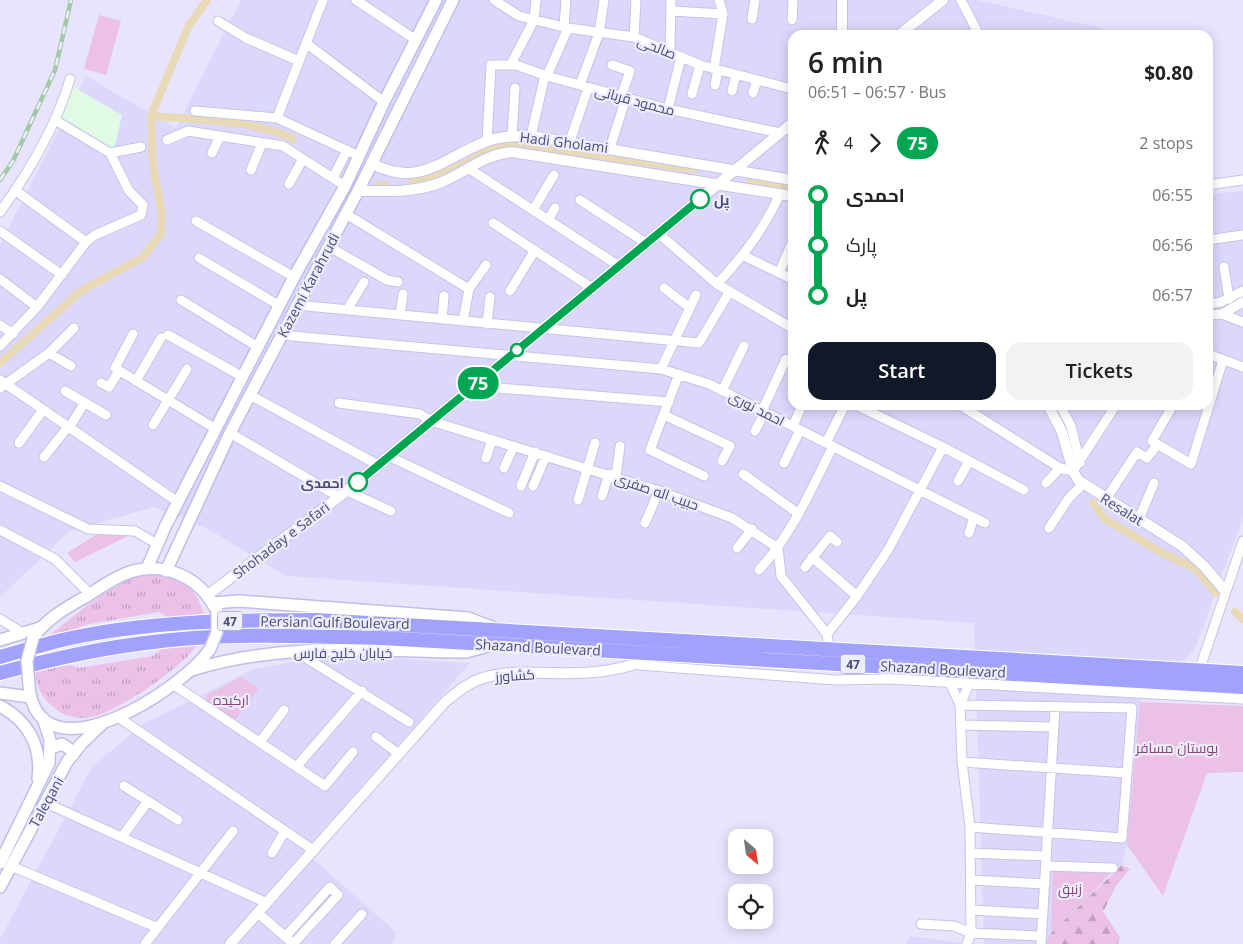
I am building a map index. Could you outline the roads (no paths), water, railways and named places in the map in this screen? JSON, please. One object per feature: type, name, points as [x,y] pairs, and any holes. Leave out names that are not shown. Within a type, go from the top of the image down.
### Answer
[{"type":"highway","name":"Persian Gulf Boulevard","points":[[0,657],[89,635],[203,622],[316,620],[464,627]]},
{"type":"highway","name":"Shazand Boulevard","points":[[464,627],[1243,673]]},
{"type":"highway","name":"Persian Gulf Boulevard","points":[[0,673],[59,658],[107,649],[146,643],[216,637],[293,636],[463,643]]},
{"type":"highway","name":"Shazand Boulevard","points":[[463,643],[816,662],[1056,682],[1243,687]]},
{"type":"main road","name":"Kazemi Karahrudi","points":[[147,568],[178,502],[294,277],[345,186],[384,102],[436,0]]},
{"type":"main road","name":"Kazemi Karahrudi","points":[[166,571],[230,434],[296,305],[358,191],[453,0]]},
{"type":"main road","points":[[413,45],[423,57]]},
{"type":"main road","points":[[166,526],[183,533]]},
{"type":"main road","points":[[43,718],[69,729],[102,724],[174,685],[192,670],[210,649],[217,632],[213,603],[198,584],[184,575],[166,571],[147,568],[130,572],[110,581],[40,628],[33,638],[27,661],[30,692],[43,718],[51,748],[62,744],[71,750],[73,755]]},
{"type":"main road","points":[[213,603],[239,601],[468,618],[496,629]]},
{"type":"main road","points":[[0,640],[21,632],[40,628]]},
{"type":"main road","name":"خیابان خلیج فارس","points":[[192,670],[217,662],[254,655],[300,651],[466,652],[494,645]]},
{"type":"main road","points":[[0,693],[30,692]]},
{"type":"main road","points":[[0,706],[21,720],[37,746],[40,764],[35,793]]},
{"type":"main road","name":"Taleqani","points":[[5,865],[46,803],[73,755],[102,724]]},
{"type":"main road","name":"Taleqani","points":[[0,887],[5,865],[48,763],[51,748]]},
{"type":"street","points":[[276,118],[324,0]]},
{"type":"street","points":[[356,0],[413,45]]},
{"type":"street","name":"صالحی","points":[[494,0],[519,16],[566,27],[634,37],[700,65],[788,88]]},
{"type":"street","points":[[511,64],[534,20],[536,0]]},
{"type":"street","points":[[531,136],[546,76],[566,27],[566,0]]},
{"type":"street","points":[[570,141],[599,33],[604,0]]},
{"type":"street","points":[[634,37],[636,0]]},
{"type":"street","points":[[670,52],[671,0]]},
{"type":"street","points":[[715,85],[723,14],[719,0]]},
{"type":"street","points":[[752,19],[754,0]]},
{"type":"street","points":[[792,20],[793,0]]},
{"type":"street","points":[[913,30],[943,0]]},
{"type":"street","points":[[961,0],[976,30]]},
{"type":"street","points":[[842,30],[844,1]]},
{"type":"street","points":[[672,11],[723,14]]},
{"type":"street","points":[[218,21],[246,38],[299,61]]},
{"type":"street","points":[[306,43],[384,102]]},
{"type":"street","points":[[668,109],[681,57]]},
{"type":"street","name":"محمود قربانی","points":[[487,141],[491,65],[511,64],[546,76],[668,109],[780,133]]},
{"type":"street","points":[[608,166],[610,148],[630,71],[612,65]]},
{"type":"street","points":[[692,94],[700,65]]},
{"type":"street","points":[[732,91],[736,74]]},
{"type":"street","points":[[0,212],[16,191],[55,120],[70,79]]},
{"type":"street","points":[[753,93],[757,80]]},
{"type":"street","points":[[512,136],[515,88]]},
{"type":"street","points":[[196,111],[276,118],[359,156]]},
{"type":"street","points":[[0,346],[37,307],[86,242],[95,235],[136,219],[143,211],[143,206],[129,190],[110,153],[55,120]]},
{"type":"street","name":"Shohaday e Safari","points":[[213,603],[788,126]]},
{"type":"street","points":[[167,140],[188,131],[283,146],[345,186]]},
{"type":"street","points":[[212,153],[220,136]]},
{"type":"street","name":"Hadi Gholami","points":[[371,163],[392,173],[404,173],[440,166],[487,141],[512,136],[531,136],[570,141],[788,179]]},
{"type":"street","points":[[251,170],[262,143]]},
{"type":"street","points":[[110,153],[141,147]]},
{"type":"street","points":[[333,178],[347,150]]},
{"type":"street","name":"Hadi Gholami","points":[[358,191],[404,191],[426,188],[443,182],[496,154],[512,152],[788,195]]},
{"type":"street","points":[[289,184],[303,159]]},
{"type":"street","points":[[468,168],[619,266]]},
{"type":"street","points":[[404,173],[404,191]]},
{"type":"street","points":[[534,210],[554,174]]},
{"type":"street","points":[[1213,184],[1243,180]]},
{"type":"street","points":[[16,191],[86,242]]},
{"type":"street","points":[[717,284],[744,256],[768,220],[780,194]]},
{"type":"street","points":[[580,200],[646,243]]},
{"type":"street","points":[[548,220],[555,208]]},
{"type":"street","points":[[346,214],[469,289]]},
{"type":"street","points":[[196,221],[294,277]]},
{"type":"street","points":[[493,223],[592,288]]},
{"type":"street","points":[[0,231],[62,276]]},
{"type":"street","points":[[658,234],[717,284],[788,326]]},
{"type":"street","points":[[1213,239],[1243,235]]},
{"type":"street","points":[[328,246],[387,280],[398,282]]},
{"type":"street","points":[[510,291],[535,250]]},
{"type":"street","points":[[779,272],[788,252]]},
{"type":"street","points":[[744,256],[788,277]]},
{"type":"street","points":[[199,258],[280,306]]},
{"type":"street","points":[[463,321],[469,289],[486,265]]},
{"type":"street","points":[[1224,267],[1229,299]]},
{"type":"street","points":[[0,280],[37,307]]},
{"type":"street","points":[[347,310],[364,282]]},
{"type":"street","points":[[664,288],[690,308]]},
{"type":"street","points":[[296,305],[699,343],[730,291]]},
{"type":"street","points":[[1213,303],[1229,299],[1243,291]]},
{"type":"street","points":[[400,315],[403,294]]},
{"type":"street","points":[[442,319],[444,296]]},
{"type":"street","points":[[661,370],[673,340],[696,296]]},
{"type":"street","points":[[487,324],[490,297]]},
{"type":"street","points":[[181,300],[258,347]]},
{"type":"street","points":[[1213,315],[1222,314],[1243,302]]},
{"type":"street","points":[[1222,314],[1243,322]]},
{"type":"street","points":[[0,325],[13,334]]},
{"type":"street","points":[[74,328],[49,353],[1,384],[43,410],[178,502]]},
{"type":"street","points":[[101,384],[109,388],[133,334]]},
{"type":"street","name":"احمد نوری","points":[[281,335],[661,370],[680,374],[722,390],[986,523]]},
{"type":"street","points":[[136,381],[164,336],[243,377]]},
{"type":"street","points":[[722,390],[744,346]]},
{"type":"street","points":[[49,353],[72,366]]},
{"type":"street","points":[[1213,356],[1243,367]]},
{"type":"street","points":[[755,431],[786,359]]},
{"type":"street","points":[[1213,390],[1222,360]]},
{"type":"street","points":[[152,425],[187,369]]},
{"type":"street","points":[[117,370],[216,429]]},
{"type":"street","points":[[680,374],[650,450],[704,476]]},
{"type":"street","points":[[474,386],[668,402]]},
{"type":"street","points":[[65,391],[106,414]]},
{"type":"street","points":[[250,395],[378,465]]},
{"type":"street","points":[[44,457],[85,402]]},
{"type":"street","name":"حبیب اله صفری","points":[[338,403],[420,414],[431,421],[612,475],[732,518],[752,529],[778,548]]},
{"type":"street","points":[[19,443],[43,410]]},
{"type":"street","points":[[784,463],[801,410]]},
{"type":"street","points":[[759,570],[778,548],[799,514],[843,410]]},
{"type":"street","points":[[866,410],[943,447],[1024,490]]},
{"type":"street","points":[[968,410],[1060,468],[1073,471],[1113,410]]},
{"type":"street","name":"Resalat","points":[[1051,410],[1062,432],[1073,471],[1083,484],[1182,546],[1205,567],[1225,591]]},
{"type":"street","points":[[1063,410],[1071,426],[1080,463]]},
{"type":"street","points":[[1106,499],[1137,452],[1147,458],[1170,410]]},
{"type":"street","points":[[1153,445],[1191,464],[1207,410]]},
{"type":"street","points":[[664,415],[730,446],[722,461]]},
{"type":"street","points":[[230,434],[343,494],[391,511]]},
{"type":"street","points":[[486,458],[492,440]]},
{"type":"street","points":[[578,500],[594,443]]},
{"type":"street","points":[[504,468],[514,446]]},
{"type":"street","points":[[602,496],[612,475],[620,446]]},
{"type":"street","points":[[827,634],[857,596],[888,550],[943,447]]},
{"type":"street","points":[[521,486],[535,452]]},
{"type":"street","points":[[388,456],[509,513]]},
{"type":"street","points":[[533,486],[546,456]]},
{"type":"street","points":[[958,481],[969,461]]},
{"type":"street","points":[[1046,484],[1060,468]]},
{"type":"street","points":[[743,474],[799,514]]},
{"type":"street","points":[[1139,519],[1154,483]]},
{"type":"street","points":[[1049,528],[1069,498],[1083,484]]},
{"type":"street","points":[[0,486],[88,529],[136,531],[157,544]]},
{"type":"street","points":[[646,523],[659,491]]},
{"type":"street","points":[[969,533],[974,517]]},
{"type":"street","points":[[737,548],[752,529]]},
{"type":"street","points":[[0,530],[55,558],[90,594]]},
{"type":"street","points":[[805,567],[830,536],[837,542]]},
{"type":"street","points":[[1199,671],[1243,541]]},
{"type":"street","points":[[778,548],[781,576],[827,634],[829,649]]},
{"type":"street","points":[[812,557],[857,596]]},
{"type":"street","points":[[0,620],[21,632]]},
{"type":"street","points":[[300,651],[306,658],[362,691],[409,722]]},
{"type":"street","name":"کشاورز","points":[[230,944],[445,702],[464,686],[480,679],[522,672],[578,673],[639,665],[660,654]]},
{"type":"street","points":[[816,662],[888,679]]},
{"type":"street","points":[[639,665],[836,680],[888,679],[969,684],[1056,682],[1243,699]]},
{"type":"street","points":[[950,683],[960,705],[962,762],[970,827],[971,933],[967,944]]},
{"type":"street","points":[[960,705],[969,684]]},
{"type":"street","points":[[174,685],[325,786],[353,752]]},
{"type":"street","points":[[297,766],[362,691]]},
{"type":"street","points":[[960,705],[1132,708],[1122,838],[970,827]]},
{"type":"street","points":[[920,924],[954,926],[971,933],[1041,940],[1055,707]]},
{"type":"street","points":[[260,742],[284,710]]},
{"type":"street","points":[[118,717],[313,850]]},
{"type":"street","points":[[961,726],[1054,727]]},
{"type":"street","points":[[376,737],[398,754]]},
{"type":"street","points":[[962,762],[1127,773]]},
{"type":"street","points":[[124,786],[178,820]]},
{"type":"street","points":[[122,837],[148,801]]},
{"type":"street","points":[[46,803],[267,903]]},
{"type":"street","points":[[272,853],[285,831]]},
{"type":"street","points":[[145,944],[234,832]]},
{"type":"street","points":[[970,853],[1046,856]]},
{"type":"street","points":[[5,865],[158,928]]},
{"type":"street","points":[[1046,866],[1113,868]]},
{"type":"street","points":[[971,880],[1044,884]]},
{"type":"street","points":[[258,912],[285,937],[293,944],[338,894],[330,887],[285,937]]},
{"type":"street","points":[[971,910],[1043,914]]},
{"type":"street","points":[[335,944],[362,914]]},
{"type":"waterway","points":[[0,363],[81,291],[143,257],[161,234],[162,215],[153,165],[151,116],[188,27],[207,0]]},
{"type":"waterway","points":[[151,116],[242,124],[277,132],[293,139]]},
{"type":"waterway","points":[[413,180],[448,172],[499,146],[530,146],[694,169]]},
{"type":"waterway","points":[[751,180],[788,186]]},
{"type":"waterway","points":[[378,186],[386,185]]},
{"type":"waterway","points":[[1213,310],[1224,308],[1243,297]]},
{"type":"waterway","points":[[1057,410],[1068,433],[1072,450]]},
{"type":"waterway","points":[[1093,503],[1105,519],[1162,553],[1196,569],[1216,593]]},
{"type":"waterway","points":[[1235,612],[1243,619]]},
{"type":"railway","points":[[0,180],[13,161],[55,70],[71,0]]},
{"type":"place","name":"پل","points":[[700,199]]},
{"type":"place","name":"احمدی","points":[[358,482]]},
{"type":"park label","name":"ارکیده","points":[[231,699]]},
{"type":"park label","name":"بوستان مسافر","points":[[1177,747]]},
{"type":"park label","name":"زنبق","points":[[1070,888]]}]
